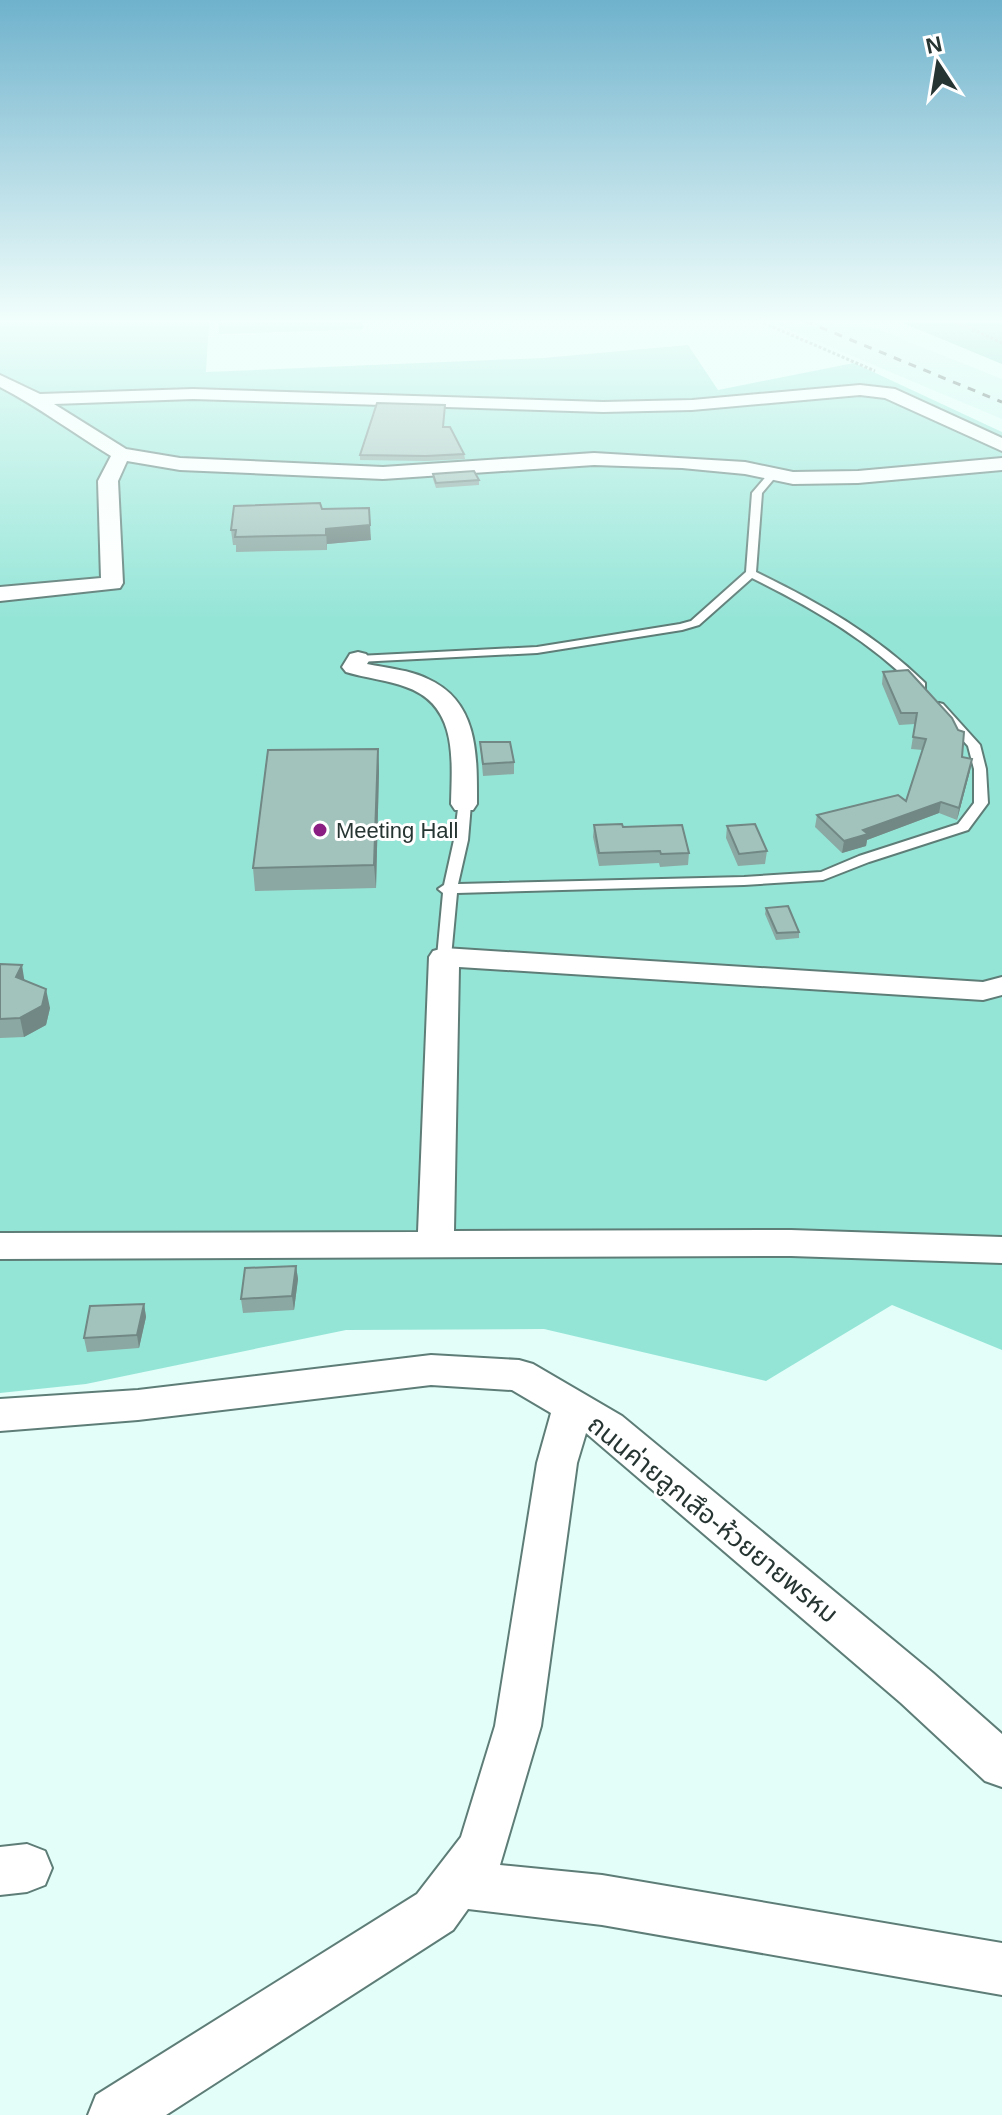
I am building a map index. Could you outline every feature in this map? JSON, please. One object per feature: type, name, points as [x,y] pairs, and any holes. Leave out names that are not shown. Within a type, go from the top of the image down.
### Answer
[{"type":"street","points":[[63,420],[121,454],[180,464],[294,470],[383,473],[594,459],[682,462],[793,478],[858,477],[1002,464]]},
{"type":"street","points":[[947,420],[1002,445]]},
{"type":"street","points":[[0,594],[112,583],[108,481],[121,454]]},
{"type":"street","points":[[358,659],[354,667],[421,684],[451,704],[464,747],[464,804]]},
{"type":"street","points":[[436,1244],[444,957],[983,991],[1002,986]]},
{"type":"street","points":[[0,1246],[791,1243],[1002,1250]]},
{"type":"street","name":"ถนนค่ายลูกเสึอ-ห้วยยายพรหม","points":[[0,1415],[138,1405],[431,1370],[519,1375],[608,1427],[917,1688],[1002,1765]]},
{"type":"street","points":[[116,2115],[435,1912],[482,1849],[518,1726],[557,1463],[573,1407]]},
{"type":"street","points":[[458,1882],[486,1888],[602,1900],[1002,1969]]},
{"type":"lane","points":[[358,659],[517,652],[695,623],[751,573],[757,493],[773,474]]},
{"type":"lane","points":[[448,888],[744,881],[823,876],[864,859],[963,827],[981,803],[980,769],[974,745],[894,656],[821,607],[751,573]]},
{"type":"lane","points":[[444,957],[448,888],[461,840],[464,804]]},
{"type":"green space","points":[[0,420],[976,420],[1002,432],[1002,1350],[892,1305],[766,1381],[544,1329],[346,1330],[86,1384],[0,1393]]},
{"type":"building","points":[[372,420],[444,420],[443,427],[450,427],[464,454],[426,456],[360,455]]},
{"type":"building","points":[[474,471],[479,480],[436,483],[433,474]]},
{"type":"building","points":[[320,503],[322,509],[369,508],[370,525],[326,529],[326,535],[235,537],[236,530],[231,530],[234,506]]},
{"type":"building","points":[[908,670],[952,718],[958,730],[964,732],[962,757],[972,759],[959,808],[941,802],[863,830],[868,834],[844,841],[817,815],[898,795],[906,801],[926,739],[913,737],[917,713],[901,713],[883,672]]},
{"type":"building","points":[[480,742],[510,742],[514,762],[483,764]]},
{"type":"building","name":"Meeting Hall","points":[[378,749],[374,865],[253,868],[268,750]]},
{"type":"building","points":[[622,824],[623,827],[682,825],[689,853],[599,853],[594,825]]},
{"type":"building","points":[[755,824],[767,851],[739,854],[727,826]]},
{"type":"building","points":[[788,906],[799,932],[777,933],[766,908]]},
{"type":"building","points":[[0,964],[22,965],[16,977],[46,989],[42,1006],[20,1018],[0,1019]]},
{"type":"building","points":[[296,1266],[292,1296],[241,1299],[245,1268]]},
{"type":"building","points":[[144,1304],[137,1335],[84,1338],[90,1306]]},
{"type":"place","name":"Meeting Hall","points":[[320,830]]}]
